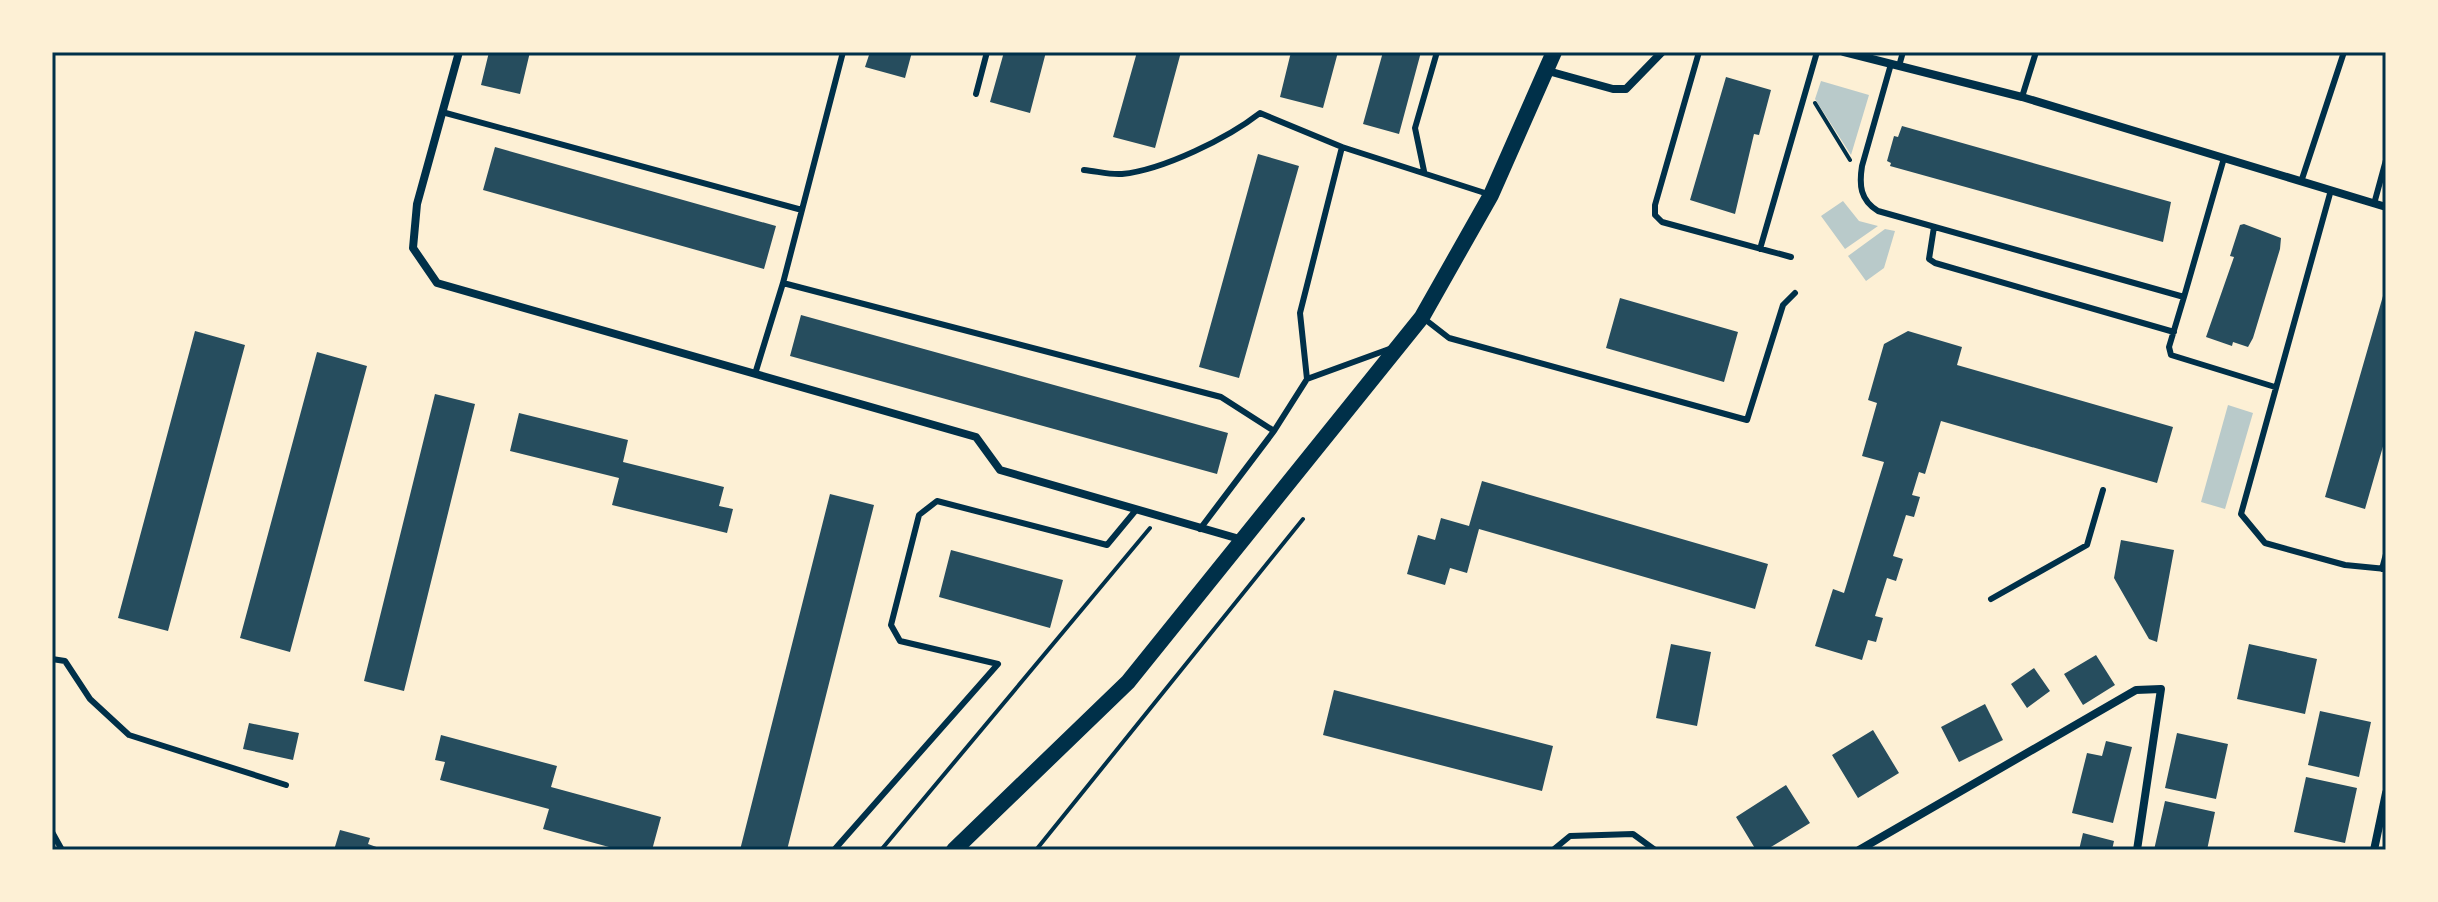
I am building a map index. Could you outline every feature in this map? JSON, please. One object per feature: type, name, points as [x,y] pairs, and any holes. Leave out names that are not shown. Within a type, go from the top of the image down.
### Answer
[{"type":"main road","points":[[954,850],[1128,682],[1422,317],[1491,195],[1554,52]]},
{"type":"street","points":[[459,52],[417,204],[413,248],[437,283],[976,437],[1000,470],[1244,541]]},
{"type":"street","points":[[1548,71],[1613,89],[1626,89],[1662,52]]},
{"type":"street","points":[[1844,52],[2022,97],[2386,207]]},
{"type":"street","points":[[1859,850],[2136,690],[2161,689],[2137,850]]},
{"type":"street","points":[[2374,850],[2386,793]]},
{"type":"lane","points":[[755,374],[783,283],[843,52]]},
{"type":"lane","points":[[976,94],[987,52]]},
{"type":"lane","points":[[1424,171],[1415,128],[1437,52]]},
{"type":"lane","points":[[1699,52],[1655,215],[1662,222],[1791,257]]},
{"type":"lane","points":[[1760,249],[1817,52]]},
{"type":"lane","points":[[1903,52],[1895,65],[1860,176],[1862,194],[1868,205],[1934,227],[2184,297]]},
{"type":"lane","points":[[2022,97],[2036,52]]},
{"type":"lane","points":[[2301,182],[2344,52]]},
{"type":"lane","points":[[442,112],[802,210]]},
{"type":"lane","points":[[1084,170],[1122,174],[1171,159],[1231,136],[1260,113],[1342,147],[1491,195]]},
{"type":"lane","points":[[1307,379],[1300,313],[1342,147]]},
{"type":"lane","points":[[2224,158],[2169,347],[2171,355],[2177,359],[2275,387]]},
{"type":"lane","points":[[2374,204],[2386,160]]},
{"type":"lane","points":[[2331,190],[2241,514],[2265,543],[2345,565],[2384,569],[2386,554]]},
{"type":"lane","points":[[1934,227],[1928,251],[1929,259],[1935,263],[2174,332]]},
{"type":"lane","points":[[783,283],[1221,397],[1274,431]]},
{"type":"lane","points":[[1422,317],[1449,338],[1747,420],[1783,305],[1795,293]]},
{"type":"lane","points":[[1200,529],[1274,431],[1307,379],[1399,345]]},
{"type":"lane","points":[[1991,599],[2087,545],[2103,490]]},
{"type":"lane","points":[[834,850],[998,664],[900,641],[891,625],[919,515],[937,501],[1107,545],[1136,510]]},
{"type":"lane","points":[[52,659],[65,661],[90,699],[129,735],[286,785]]},
{"type":"lane","points":[[52,832],[62,850]]},
{"type":"lane","points":[[1553,850],[1570,836],[1633,834],[1655,850]]},
{"type":"path","points":[[1806,90],[1860,176]]},
{"type":"path","points":[[881,850],[1160,517]]},
{"type":"path","points":[[1036,850],[1303,519]]},
{"type":"shaded area","points":[[1821,81],[1869,95],[1851,155],[1815,99]]},
{"type":"shaded area","points":[[1843,201],[1859,221],[1878,226],[1845,249],[1821,216]]},
{"type":"shaded area","points":[[1885,229],[1895,231],[1884,268],[1866,281],[1848,256]]},
{"type":"shaded area","points":[[2228,405],[2253,413],[2225,509],[2201,502]]},
{"type":"building","points":[[489,52],[530,52],[520,94],[481,85]]},
{"type":"building","points":[[870,52],[912,52],[905,78],[865,67]]},
{"type":"building","points":[[1004,52],[1046,52],[1030,113],[990,102]]},
{"type":"building","points":[[1137,52],[1181,52],[1155,148],[1113,137]]},
{"type":"building","points":[[1291,52],[1338,52],[1323,108],[1280,97]]},
{"type":"building","points":[[1383,52],[1421,52],[1399,134],[1363,124]]},
{"type":"building","points":[[1726,77],[1771,90],[1759,135],[1754,134],[1735,214],[1690,200]]},
{"type":"building","points":[[1902,126],[2171,202],[2163,242],[1890,166],[1891,163],[1887,161],[1894,136],[1898,137]]},
{"type":"building","points":[[495,147],[776,226],[764,269],[483,190]]},
{"type":"building","points":[[1258,154],[1299,166],[1239,378],[1199,367]]},
{"type":"building","points":[[2240,225],[2281,238],[2248,347],[2233,342],[2232,346],[2206,337],[2234,257],[2230,256]]},
{"type":"building","points":[[2385,289],[2386,436],[2365,509],[2325,497]]},
{"type":"building","points":[[1620,298],[1738,332],[1724,382],[1606,348]]},
{"type":"building","points":[[801,315],[1228,433],[1217,474],[790,356]]},
{"type":"building","points":[[195,331],[245,345],[168,631],[118,618]]},
{"type":"building","points":[[1908,331],[1962,347],[1957,365],[2173,427],[2157,483],[1941,421],[1925,474],[1919,472],[1912,495],[1920,497],[1914,517],[1906,515],[1893,556],[1903,559],[1896,581],[1887,578],[1875,616],[1883,618],[1876,642],[1868,640],[1862,660],[1815,646],[1833,589],[1844,593],[1884,462],[1862,456],[1877,403],[1868,400],[1884,344]]},
{"type":"building","points":[[317,352],[367,366],[290,652],[240,638]]},
{"type":"building","points":[[435,394],[475,404],[404,691],[364,681]]},
{"type":"building","points":[[519,413],[628,440],[623,462],[724,487],[719,506],[733,509],[727,533],[612,505],[619,478],[510,451]]},
{"type":"building","points":[[1482,481],[1768,564],[1755,609],[1479,529],[1467,573],[1450,568],[1445,585],[1407,574],[1418,535],[1435,540],[1441,518],[1469,526]]},
{"type":"building","points":[[830,494],[874,505],[787,850],[740,850]]},
{"type":"building","points":[[2121,540],[2174,550],[2157,642],[2149,639],[2114,578]]},
{"type":"building","points":[[951,550],[1063,580],[1050,628],[939,597]]},
{"type":"building","points":[[1671,644],[1711,652],[1697,726],[1656,718]]},
{"type":"building","points":[[2249,644],[2317,659],[2305,714],[2237,699]]},
{"type":"building","points":[[2096,655],[2115,685],[2083,705],[2064,674]]},
{"type":"building","points":[[2034,668],[2050,691],[2027,708],[2011,684]]},
{"type":"building","points":[[1334,690],[1553,746],[1542,791],[1323,735]]},
{"type":"building","points":[[1985,704],[2003,740],[1959,762],[1941,727]]},
{"type":"building","points":[[2320,711],[2371,722],[2359,777],[2308,765]]},
{"type":"building","points":[[249,723],[299,733],[293,760],[243,749]]},
{"type":"building","points":[[1873,730],[1899,773],[1858,798],[1832,755]]},
{"type":"building","points":[[2177,733],[2228,744],[2216,799],[2165,788]]},
{"type":"building","points":[[441,735],[557,766],[551,787],[661,817],[652,850],[620,850],[543,829],[549,809],[440,780],[445,762],[435,760]]},
{"type":"building","points":[[2106,741],[2132,747],[2113,823],[2072,813],[2087,753],[2102,756]]},
{"type":"building","points":[[2306,777],[2357,788],[2345,843],[2294,832]]},
{"type":"building","points":[[1786,785],[1810,823],[1766,850],[1756,850],[1736,817]]},
{"type":"building","points":[[2165,801],[2215,812],[2207,850],[2154,850]]},
{"type":"building","points":[[340,830],[370,838],[368,844],[385,850],[334,850]]},
{"type":"building","points":[[2083,833],[2114,841],[2112,850],[2079,850]]}]
